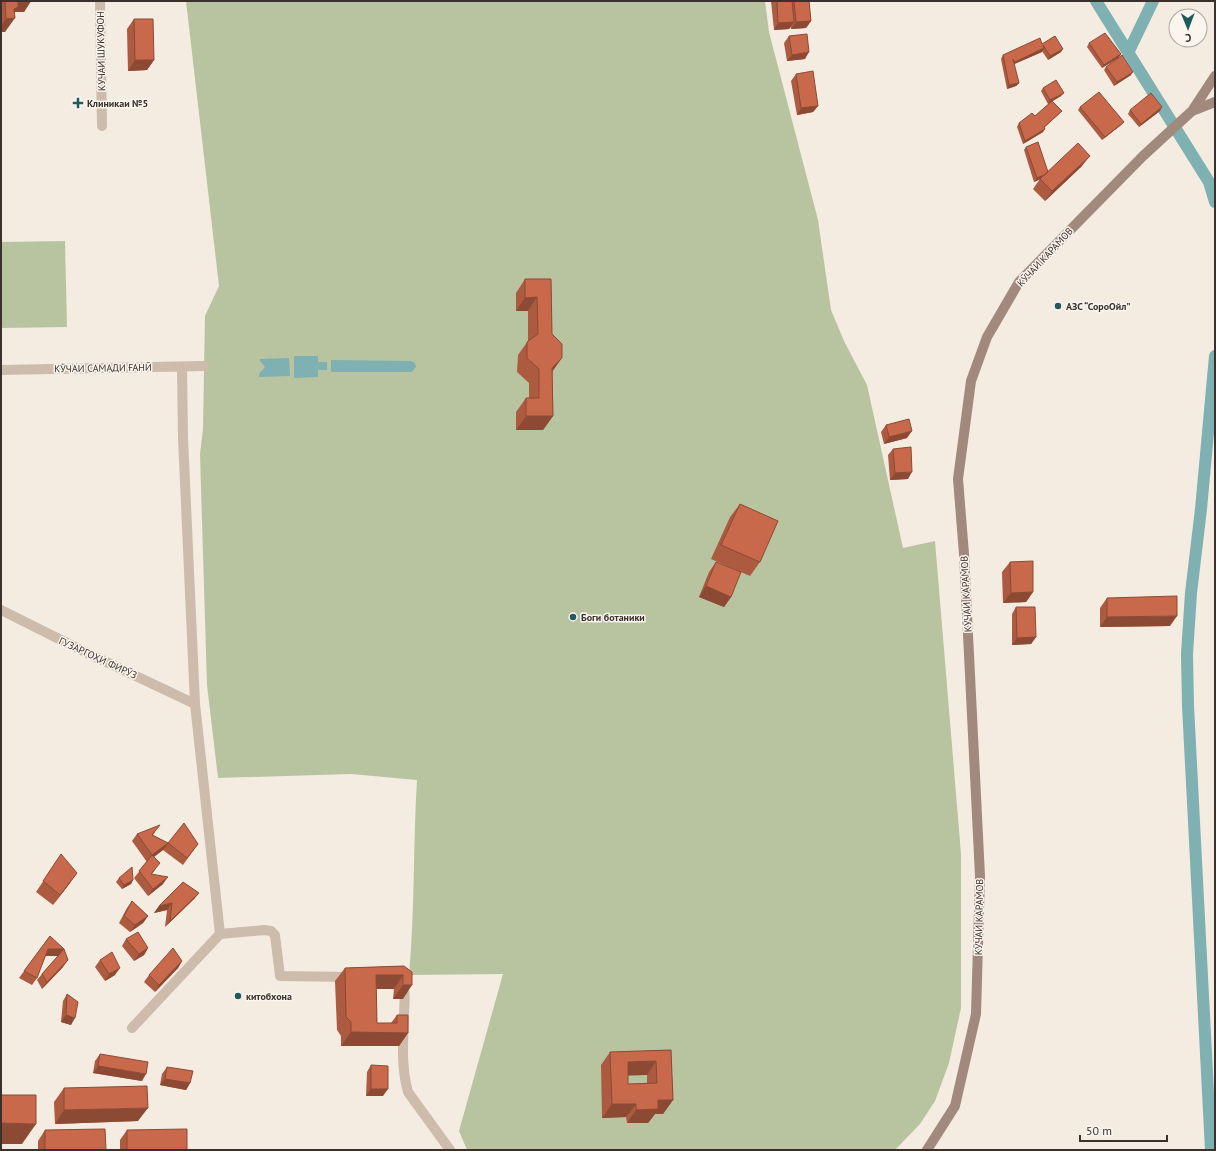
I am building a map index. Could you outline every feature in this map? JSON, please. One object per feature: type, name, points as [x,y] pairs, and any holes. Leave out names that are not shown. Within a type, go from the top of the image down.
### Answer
[{"type":"main road","name":"КӮЧАИ КАРАМОВ","points":[[926,1150],[955,1106],[976,1014],[980,876],[964,554],[958,479],[971,381],[987,337],[1019,282],[1143,156],[1192,111],[1215,76]]},
{"type":"main road","name":"КӮЧАИ КАРАМОВ","points":[[1192,111],[1215,102]]},
{"type":"street","name":"КУЧАИ ШУКУФОН","points":[[100,1],[102,126]]},
{"type":"street","name":"КӮЧАИ САМАДИ ҒАНӢ","points":[[1,370],[204,366]]},
{"type":"street","points":[[182,367],[183,438],[195,704],[220,934]]},
{"type":"street","name":"ГУЗАРГОҲИ ФИРӮЗ","points":[[1,610],[195,704]]},
{"type":"street","points":[[132,1028],[220,934],[264,930],[271,931],[275,935],[280,976],[363,977]]},
{"type":"street","points":[[393,977],[401,977],[404,986],[405,1002],[403,1054],[404,1075],[408,1092],[450,1150]]},
{"type":"green space","name":"Боги ботаники","points":[[186,1],[765,1],[769,32],[818,220],[831,310],[844,341],[867,385],[903,548],[935,541],[961,854],[961,1008],[949,1063],[935,1101],[920,1124],[895,1150],[467,1150],[459,1131],[503,974],[409,975],[417,780],[351,774],[218,778],[207,685],[200,454],[203,429],[205,316],[219,286]]},
{"type":"green space","points":[[65,241],[67,327],[1,328],[1,242]]},
{"type":"water","points":[[294,356],[318,356],[318,362],[327,362],[327,370],[318,370],[318,377],[294,378]]},
{"type":"water","points":[[289,358],[290,376],[259,377],[259,374],[265,367],[260,359]]},
{"type":"water","points":[[331,360],[411,361],[415,363],[416,367],[412,372],[331,372]]},
{"type":"building","points":[[5,1],[18,1],[18,7],[14,9],[15,18],[6,19]]},
{"type":"building","points":[[777,1],[792,1],[794,22],[778,23]]},
{"type":"building","points":[[794,1],[809,1],[811,21],[796,22]]},
{"type":"building","points":[[134,19],[153,19],[154,60],[135,60]]},
{"type":"building","points":[[1105,33],[1121,54],[1104,65],[1089,43]]},
{"type":"building","points":[[807,34],[809,52],[792,55],[789,36]]},
{"type":"building","points":[[1055,36],[1063,49],[1050,56],[1043,45],[1044,48],[1015,62],[1013,59],[1019,83],[1009,85],[1003,55],[1040,38],[1042,44]]},
{"type":"building","points":[[1122,55],[1133,72],[1117,82],[1106,67]]},
{"type":"building","points":[[813,71],[818,106],[801,108],[796,74]]},
{"type":"building","points":[[1056,80],[1064,93],[1050,100],[1043,88]]},
{"type":"building","points":[[1099,92],[1124,122],[1105,137],[1080,107]]},
{"type":"building","points":[[1151,93],[1162,107],[1141,124],[1130,110]]},
{"type":"building","points":[[1052,101],[1062,111],[1044,127],[1045,129],[1025,141],[1019,123],[1032,113],[1035,116]]},
{"type":"building","points":[[1038,142],[1048,172],[1037,178],[1026,147]]},
{"type":"building","points":[[1078,143],[1090,156],[1052,191],[1040,179]]},
{"type":"building","points":[[525,279],[551,279],[552,334],[562,344],[562,358],[552,368],[553,416],[526,416],[526,398],[539,398],[539,369],[527,358],[527,342],[538,334],[537,297],[525,298]]},
{"type":"building","points":[[909,419],[912,431],[889,437],[886,425]]},
{"type":"building","points":[[911,447],[912,472],[895,473],[893,449]]},
{"type":"building","points":[[740,504],[778,521],[760,562],[721,545]]},
{"type":"building","points":[[1033,561],[1033,592],[1011,593],[1010,562]]},
{"type":"building","points":[[716,562],[741,572],[731,597],[706,586]]},
{"type":"building","points":[[1177,596],[1177,616],[1107,617],[1107,598]]},
{"type":"building","points":[[1016,607],[1035,607],[1036,637],[1017,638]]},
{"type":"building","points":[[184,823],[198,844],[187,858],[168,843]]},
{"type":"building","points":[[160,825],[152,835],[168,843],[152,855],[137,834]]},
{"type":"building","points":[[61,854],[77,873],[60,895],[43,881]]},
{"type":"building","points":[[152,855],[160,863],[151,874],[168,877],[153,889],[139,871]]},
{"type":"building","points":[[132,867],[133,880],[124,885],[119,878]]},
{"type":"building","points":[[183,882],[199,893],[170,921],[172,903],[159,906]]},
{"type":"building","points":[[132,901],[148,916],[135,925],[124,916]]},
{"type":"building","points":[[138,932],[148,948],[139,954],[126,939]]},
{"type":"building","points":[[50,936],[64,949],[48,949],[37,978],[24,971]]},
{"type":"building","points":[[173,948],[182,961],[159,985],[149,975]]},
{"type":"building","points":[[64,949],[68,960],[47,982],[42,974]]},
{"type":"building","points":[[112,952],[120,968],[109,974],[100,960]]},
{"type":"building","points":[[404,966],[412,972],[412,985],[403,985],[403,975],[376,975],[377,1023],[397,1023],[397,1015],[408,1015],[408,1033],[351,1032],[351,1022],[346,1017],[345,968]]},
{"type":"building","points":[[67,994],[78,1002],[75,1018],[66,1015]]},
{"type":"building","points":[[671,1050],[673,1100],[658,1100],[658,1109],[636,1110],[636,1104],[612,1104],[610,1052]],"holes":[[[656,1061],[657,1083],[628,1084],[628,1062]]]},
{"type":"building","points":[[100,1054],[148,1062],[146,1074],[98,1066]]},
{"type":"building","points":[[371,1065],[388,1066],[388,1089],[371,1089]]},
{"type":"building","points":[[167,1067],[193,1071],[190,1083],[165,1079]]},
{"type":"building","points":[[147,1086],[148,1108],[64,1110],[64,1088]]},
{"type":"building","points":[[1,1095],[36,1095],[36,1124],[1,1123]]},
{"type":"building","points":[[105,1129],[106,1150],[45,1150],[45,1130]]},
{"type":"building","points":[[187,1129],[187,1150],[127,1150],[127,1130]]},
{"type":"waterway","points":[[1096,1],[1209,182],[1215,202]]},
{"type":"waterway","points":[[1128,53],[1153,1]]},
{"type":"waterway","points":[[1211,1150],[1188,706],[1187,654],[1191,593],[1201,509],[1215,356]]},
{"type":"place","name":"Клиникаи №5","points":[[78,103]]},
{"type":"place","name":"АЗС “СороОйл”","points":[[1058,306]]},
{"type":"place","name":"Боги ботаники","points":[[573,617]]},
{"type":"place","name":"китобхона","points":[[238,996]]}]
